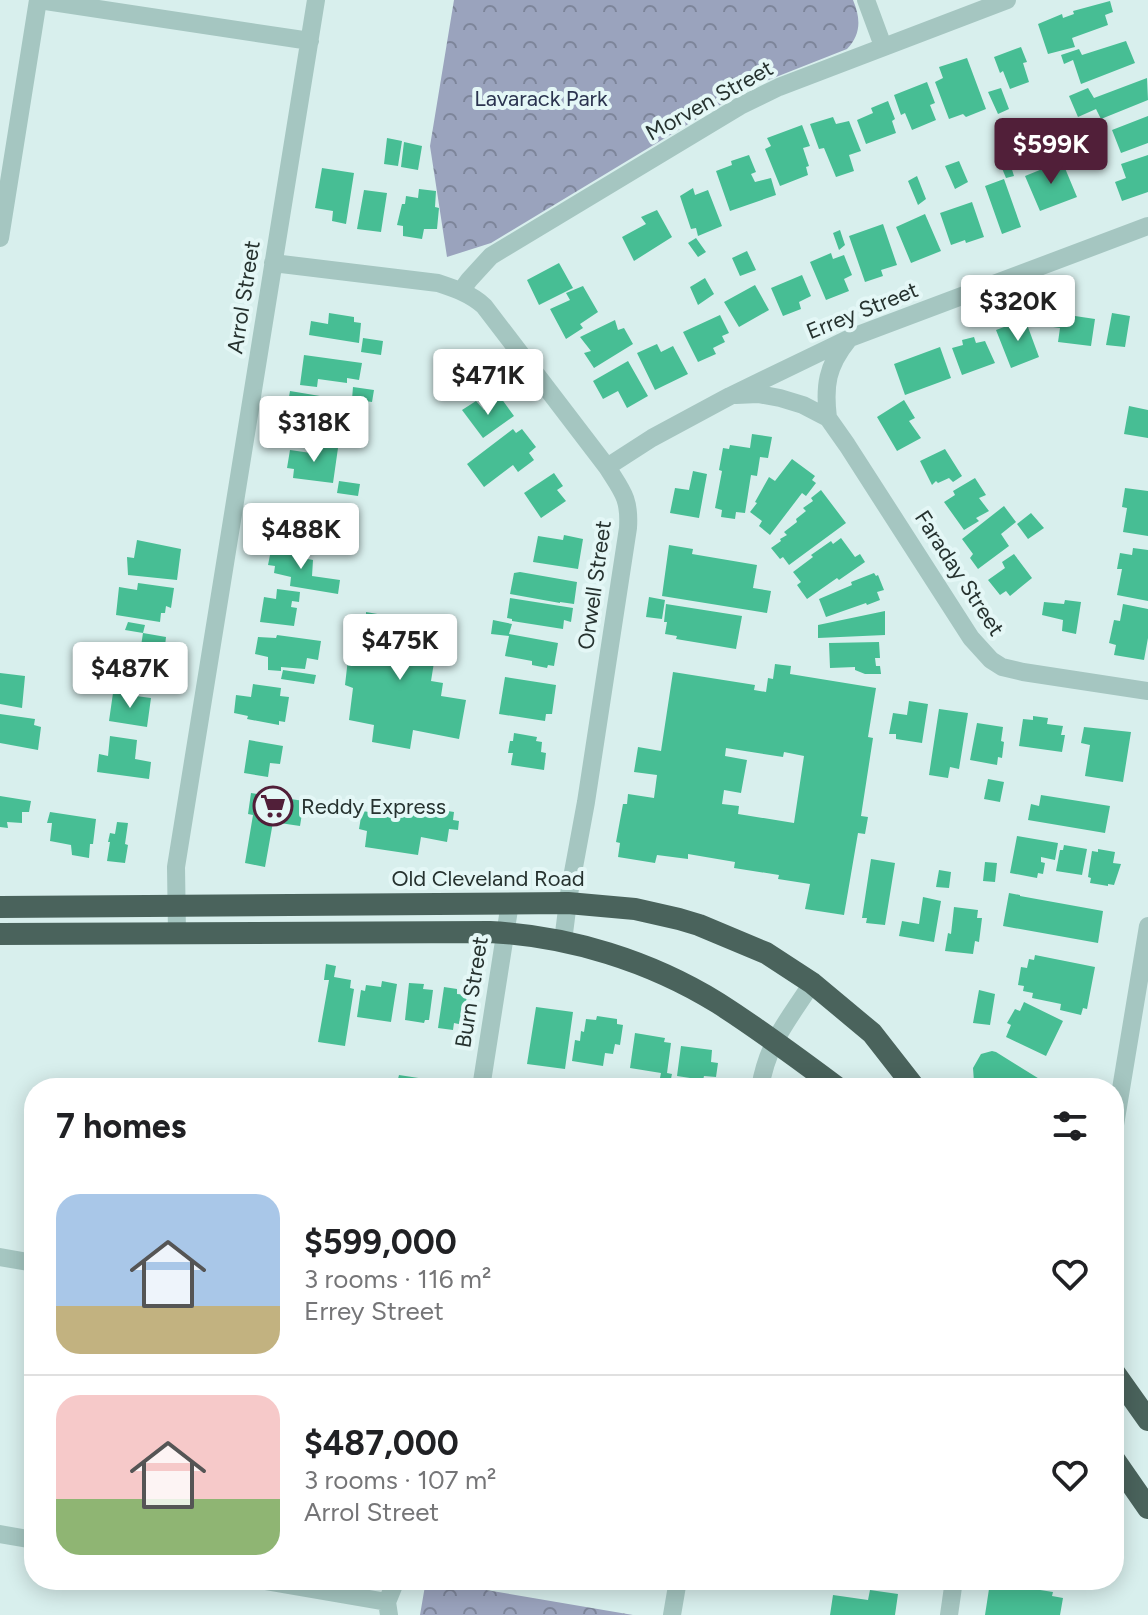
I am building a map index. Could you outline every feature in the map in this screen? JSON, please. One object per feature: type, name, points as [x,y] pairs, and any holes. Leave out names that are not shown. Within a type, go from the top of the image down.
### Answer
[{"type":"highway","name":"Old Cleveland Road","points":[[0,907],[568,903],[635,909],[699,925],[766,953],[812,983],[872,1033],[907,1078]]},
{"type":"highway","points":[[0,934],[505,933],[563,941],[620,957],[688,987],[716,1002],[824,1078]]},
{"type":"highway","points":[[1124,1386],[1148,1420]]},
{"type":"highway","points":[[1124,1473],[1148,1508]]},
{"type":"street","points":[[0,238],[38,0],[310,41]]},
{"type":"street","name":"Arrol Street","points":[[177,934],[176,867],[316,0]]},
{"type":"street","points":[[866,0],[883,46]]},
{"type":"street","name":"Morven Street","points":[[461,291],[491,256],[740,106],[779,87],[1007,0]]},
{"type":"street","name":"Errey Street","points":[[607,467],[652,438],[730,396],[850,338],[1148,226]]},
{"type":"street","name":"Orwell Street","points":[[273,263],[438,283],[475,298],[607,467],[623,493],[629,509],[628,528],[563,941]]},
{"type":"street","points":[[828,418],[827,382],[831,365],[850,338]]},
{"type":"street","points":[[730,396],[758,394],[780,398],[828,418]]},
{"type":"street","name":"Faraday Street","points":[[828,418],[971,638],[991,660],[1002,667],[1023,672],[1148,691]]},
{"type":"street","name":"Burn Street","points":[[483,1078],[510,903]]},
{"type":"street","points":[[1123,1078],[1148,926]]},
{"type":"street","points":[[762,1078],[774,1041],[812,983]]},
{"type":"street","points":[[0,1257],[24,1261]]},
{"type":"street","points":[[0,1534],[24,1538]]},
{"type":"street","points":[[303,1590],[388,1609]]},
{"type":"street","points":[[672,1615],[676,1590]]},
{"type":"street","points":[[949,1615],[953,1590]]},
{"type":"green space","name":"Lavarack Park","points":[[454,0],[853,0],[858,26],[855,38],[847,49],[748,88],[491,243],[447,257],[430,146]]},
{"type":"green space","points":[[424,1590],[486,1590],[633,1615],[420,1615]]},
{"type":"building","points":[[1110,1],[1113,12],[1105,15],[1108,25],[1072,38],[1075,47],[1048,54],[1038,24]]},
{"type":"building","points":[[1126,41],[1135,63],[1081,84],[1073,60],[1064,64],[1061,55],[1079,49],[1082,55]]},
{"type":"building","points":[[1021,47],[1027,62],[1023,63],[1029,82],[1010,89],[994,57]]},
{"type":"building","points":[[967,58],[986,109],[966,117],[963,114],[949,119],[935,82],[943,78],[939,67]]},
{"type":"building","points":[[1147,78],[1148,100],[1101,119],[1096,109],[1078,117],[1069,96],[1088,88],[1094,98]]},
{"type":"building","points":[[927,82],[935,103],[930,105],[936,120],[912,130],[905,113],[901,115],[894,95]]},
{"type":"building","points":[[1001,88],[1009,109],[998,114],[988,92]]},
{"type":"building","points":[[888,101],[895,119],[892,121],[896,133],[866,144],[857,120],[873,113],[871,108]]},
{"type":"building","points":[[1148,116],[1148,143],[1121,153],[1112,130]]},
{"type":"building","points":[[833,117],[836,124],[849,121],[861,151],[849,155],[854,171],[836,177],[824,148],[819,149],[810,124]]},
{"type":"building","points":[[802,125],[810,146],[803,148],[809,166],[806,167],[808,175],[780,186],[765,149],[771,146],[767,138]]},
{"type":"building","points":[[387,138],[402,141],[398,166],[384,164]]},
{"type":"building","points":[[404,142],[422,146],[418,170],[401,167]]},
{"type":"building","points":[[749,155],[756,172],[751,174],[755,182],[771,178],[776,195],[730,211],[716,171],[732,165],[731,161]]},
{"type":"building","points":[[1148,155],[1148,192],[1122,201],[1115,182],[1126,178],[1121,164]]},
{"type":"building","points":[[1008,157],[1014,176],[1006,178],[999,161]]},
{"type":"building","points":[[959,161],[968,182],[955,189],[945,166]]},
{"type":"building","points":[[1062,161],[1077,197],[1040,211],[1025,176]]},
{"type":"building","points":[[322,168],[354,173],[346,224],[332,221],[333,211],[315,208]]},
{"type":"building","points":[[917,176],[926,199],[918,205],[908,181]]},
{"type":"building","points":[[1004,179],[1021,227],[1002,234],[985,186]]},
{"type":"building","points":[[693,188],[695,195],[708,190],[722,226],[698,236],[696,228],[691,229],[680,196]]},
{"type":"building","points":[[419,189],[436,191],[435,207],[439,208],[437,229],[424,229],[422,239],[403,236],[403,226],[397,225],[406,196],[418,198]]},
{"type":"building","points":[[364,190],[387,193],[381,232],[357,229]]},
{"type":"building","points":[[972,202],[984,237],[951,245],[940,213]]},
{"type":"building","points":[[657,210],[672,237],[634,261],[622,237],[646,224],[641,217]]},
{"type":"building","points":[[925,214],[941,251],[911,263],[896,227]]},
{"type":"building","points":[[883,224],[897,265],[881,270],[883,276],[865,282],[849,236]]},
{"type":"building","points":[[840,230],[845,245],[839,250],[833,233]]},
{"type":"building","points":[[696,238],[706,252],[698,257],[688,243]]},
{"type":"building","points":[[747,251],[756,270],[740,276],[732,258]]},
{"type":"building","points":[[831,253],[833,259],[844,255],[852,275],[844,279],[849,291],[826,300],[810,262]]},
{"type":"building","points":[[559,263],[573,288],[539,305],[527,280]]},
{"type":"building","points":[[802,275],[811,296],[799,302],[801,309],[783,316],[771,288]]},
{"type":"building","points":[[705,278],[714,294],[698,305],[690,287]]},
{"type":"building","points":[[755,285],[769,310],[739,327],[724,302]]},
{"type":"building","points":[[583,286],[598,312],[580,324],[583,328],[566,339],[550,309],[570,300],[566,293]]},
{"type":"building","points":[[329,313],[354,317],[354,322],[361,323],[359,343],[309,335],[311,321],[328,324]]},
{"type":"building","points":[[1055,313],[1095,319],[1091,346],[1058,342],[1060,328],[1053,327]]},
{"type":"building","points":[[1112,313],[1130,316],[1125,347],[1106,345]]},
{"type":"building","points":[[720,315],[729,333],[722,336],[725,342],[713,348],[716,354],[698,362],[683,332]]},
{"type":"building","points":[[1025,319],[1039,357],[1011,368],[996,330]]},
{"type":"building","points":[[615,320],[618,330],[624,328],[633,344],[594,368],[584,353],[591,351],[580,337]]},
{"type":"building","points":[[974,337],[976,343],[985,341],[995,363],[962,375],[952,348],[963,345],[962,340]]},
{"type":"building","points":[[363,338],[383,341],[381,355],[361,352]]},
{"type":"building","points":[[657,344],[661,352],[673,346],[688,374],[655,390],[637,353]]},
{"type":"building","points":[[940,347],[951,378],[905,395],[894,364]]},
{"type":"building","points":[[304,355],[362,363],[359,380],[347,378],[347,383],[318,379],[317,387],[300,385]]},
{"type":"building","points":[[628,361],[648,396],[627,408],[618,391],[603,399],[593,381]]},
{"type":"building","points":[[353,387],[374,390],[372,402],[352,399]]},
{"type":"building","points":[[290,391],[363,405],[361,423],[286,414]]},
{"type":"building","points":[[501,398],[514,416],[483,438],[462,410],[476,401],[484,410]]},
{"type":"building","points":[[904,400],[915,418],[909,421],[921,438],[897,451],[877,417]]},
{"type":"building","points":[[1129,406],[1148,410],[1148,438],[1124,434]]},
{"type":"building","points":[[287,417],[360,429],[357,447],[284,436]]},
{"type":"building","points":[[513,429],[516,433],[522,429],[536,447],[529,453],[534,460],[518,472],[513,465],[484,487],[467,464]]},
{"type":"building","points":[[752,434],[772,437],[768,458],[760,457],[757,476],[751,475],[745,513],[736,512],[735,519],[721,517],[722,510],[715,508],[723,448],[729,449],[730,445],[750,448]]},
{"type":"building","points":[[319,445],[338,448],[333,483],[293,478],[294,469],[287,468],[290,450],[318,454]]},
{"type":"building","points":[[945,449],[962,476],[953,482],[949,478],[932,485],[920,461]]},
{"type":"building","points":[[792,459],[815,476],[812,480],[816,483],[806,496],[802,493],[770,535],[759,526],[762,521],[750,512],[769,477],[775,481]]},
{"type":"building","points":[[693,471],[707,474],[699,518],[670,513],[675,488],[689,490]]},
{"type":"building","points":[[554,473],[563,486],[557,490],[566,501],[541,518],[524,493]]},
{"type":"building","points":[[975,478],[986,495],[979,498],[989,511],[964,530],[944,502],[955,495],[953,491]]},
{"type":"building","points":[[339,481],[360,484],[358,496],[337,493]]},
{"type":"building","points":[[1125,488],[1148,491],[1148,536],[1123,532],[1127,508],[1122,507]]},
{"type":"building","points":[[821,490],[846,523],[789,565],[771,548],[787,535],[784,532],[797,522],[796,519],[806,511],[803,508]]},
{"type":"building","points":[[1004,506],[1016,522],[1001,534],[1009,546],[978,569],[970,558],[973,554],[962,539]]},
{"type":"building","points":[[1031,513],[1044,528],[1028,539],[1017,524]]},
{"type":"building","points":[[564,535],[583,539],[578,569],[533,562],[538,536],[563,540]]},
{"type":"building","points":[[841,538],[855,557],[860,554],[865,562],[807,599],[797,585],[801,582],[793,572],[813,557],[811,555]]},
{"type":"building","points":[[137,540],[181,549],[177,580],[128,575],[127,557],[134,558]]},
{"type":"building","points":[[669,545],[693,549],[692,554],[757,565],[753,588],[771,591],[767,613],[662,596]]},
{"type":"building","points":[[279,547],[303,551],[303,558],[313,560],[312,576],[340,580],[338,594],[290,586],[291,577],[274,573],[275,566],[268,565],[271,550],[278,552]]},
{"type":"building","points":[[1133,548],[1148,550],[1148,601],[1117,595],[1122,569],[1117,569],[1120,553],[1132,555]]},
{"type":"building","points":[[1014,554],[1032,578],[1010,596],[1006,591],[1000,595],[988,580],[1005,568],[1002,562]]},
{"type":"building","points":[[514,573],[577,582],[574,604],[510,594]]},
{"type":"building","points":[[874,573],[878,575],[884,590],[877,592],[880,600],[826,617],[819,599]]},
{"type":"building","points":[[138,583],[174,588],[171,608],[166,606],[160,622],[116,615],[119,587],[137,590]]},
{"type":"building","points":[[277,589],[300,592],[299,602],[292,601],[291,607],[297,608],[294,626],[260,622],[264,597],[276,599]]},
{"type":"building","points":[[649,597],[665,600],[662,619],[646,617]]},
{"type":"building","points":[[510,598],[573,608],[571,622],[564,620],[563,629],[512,621],[507,618]]},
{"type":"building","points":[[1065,600],[1081,602],[1076,634],[1062,631],[1063,620],[1042,615],[1044,602],[1064,604]]},
{"type":"building","points":[[666,604],[742,616],[736,649],[676,639],[677,636],[665,634]]},
{"type":"building","points":[[1123,604],[1148,609],[1144,660],[1114,655],[1116,645],[1109,643],[1114,620],[1120,621]]},
{"type":"building","points":[[885,611],[885,635],[818,638],[818,625]]},
{"type":"building","points":[[366,612],[440,625],[431,681],[443,683],[441,696],[466,700],[459,739],[413,730],[410,749],[372,742],[374,725],[349,720],[353,688],[345,685],[348,659],[355,660],[360,632],[353,632],[356,615],[366,617]]},
{"type":"building","points":[[493,620],[512,624],[509,634],[558,643],[554,666],[532,665],[532,661],[505,656],[509,636],[491,634]]},
{"type":"building","points":[[128,622],[145,625],[143,633],[125,630]]},
{"type":"building","points":[[143,633],[166,637],[162,674],[123,666],[127,645],[141,646]]},
{"type":"building","points":[[277,635],[321,641],[318,660],[307,658],[305,669],[281,667],[281,671],[268,670],[268,657],[255,654],[258,637],[276,638]]},
{"type":"building","points":[[879,642],[880,658],[875,658],[881,674],[865,674],[855,670],[855,667],[830,668],[829,643]]},
{"type":"building","points":[[775,664],[791,666],[790,674],[876,688],[868,737],[873,738],[861,816],[868,817],[865,834],[858,833],[844,915],[805,909],[810,884],[778,879],[779,875],[734,868],[735,862],[688,854],[688,859],[657,855],[655,863],[618,857],[620,843],[616,842],[623,804],[627,804],[628,794],[654,798],[657,775],[634,772],[638,747],[661,751],[673,672],[755,685],[754,690],[766,692],[768,678],[773,679]],"holes":[[[726,748],[783,757],[784,752],[804,756],[794,823],[738,814],[739,806],[722,804],[724,790],[741,793],[747,760],[725,756]]]},
{"type":"building","points":[[283,670],[316,675],[314,684],[281,679]]},
{"type":"building","points":[[0,673],[25,676],[22,708],[0,704]]},
{"type":"building","points":[[505,677],[556,685],[552,714],[546,714],[545,721],[499,714]]},
{"type":"building","points":[[253,684],[281,688],[280,696],[289,697],[285,722],[279,721],[279,725],[247,719],[248,716],[234,713],[236,695],[251,697]]},
{"type":"building","points":[[113,693],[151,698],[147,727],[109,721]]},
{"type":"building","points":[[909,701],[928,704],[922,743],[896,739],[896,734],[889,734],[893,713],[907,715]]},
{"type":"building","points":[[939,709],[968,713],[959,769],[950,767],[948,778],[929,775]]},
{"type":"building","points":[[0,714],[35,719],[34,725],[41,727],[38,750],[0,743]]},
{"type":"building","points":[[1033,716],[1048,718],[1047,724],[1063,726],[1062,752],[1019,746],[1023,719],[1033,720]]},
{"type":"building","points":[[977,723],[1003,727],[1002,758],[998,757],[997,765],[970,760]]},
{"type":"building","points":[[1084,727],[1131,732],[1123,782],[1085,776],[1090,745],[1081,743]]},
{"type":"building","points":[[514,733],[537,737],[536,741],[542,742],[541,752],[546,753],[544,770],[511,765],[513,753],[508,753]]},
{"type":"building","points":[[110,736],[137,740],[135,759],[151,762],[149,779],[97,772],[99,754],[108,756]]},
{"type":"building","points":[[249,740],[283,746],[280,764],[270,763],[268,777],[244,773]]},
{"type":"building","points":[[988,779],[1004,782],[1000,802],[984,799]]},
{"type":"building","points":[[251,793],[304,801],[300,826],[273,822],[265,867],[245,863],[253,815],[248,814]]},
{"type":"building","points":[[1041,795],[1110,806],[1105,833],[1028,820],[1031,804],[1039,806]]},
{"type":"building","points":[[0,796],[31,801],[29,812],[22,812],[22,823],[7,822],[8,828],[0,827]]},
{"type":"building","points":[[371,799],[454,812],[453,820],[459,821],[458,830],[449,829],[447,842],[421,837],[418,855],[365,847],[367,831],[359,829],[362,811],[369,812]]},
{"type":"building","points":[[50,812],[96,819],[89,858],[72,855],[71,845],[50,841],[52,823],[47,823]]},
{"type":"building","points":[[117,822],[128,823],[125,863],[107,861],[110,833],[115,834]]},
{"type":"building","points":[[1017,836],[1058,843],[1055,860],[1041,857],[1041,862],[1045,863],[1043,874],[1038,873],[1037,878],[1010,873]]},
{"type":"building","points":[[1064,845],[1087,849],[1082,875],[1056,871]]},
{"type":"building","points":[[1098,849],[1115,852],[1113,863],[1121,864],[1114,885],[1090,883],[1092,851],[1098,852]]},
{"type":"building","points":[[871,859],[895,863],[885,925],[866,923],[867,918],[862,918]]},
{"type":"building","points":[[985,862],[997,863],[995,882],[983,881]]},
{"type":"building","points":[[939,870],[951,872],[949,888],[936,887]]},
{"type":"building","points":[[1009,893],[1103,911],[1098,943],[1003,926]]},
{"type":"building","points":[[923,897],[941,901],[934,942],[899,936],[902,921],[919,924]]},
{"type":"building","points":[[954,907],[978,910],[977,918],[982,918],[979,942],[975,941],[973,954],[945,951],[948,933],[951,934]]},
{"type":"building","points":[[1035,955],[1095,967],[1087,1009],[1083,1008],[1081,1015],[1060,1010],[1061,1004],[1032,998],[1033,993],[1023,991],[1024,986],[1018,985],[1021,967],[1027,968],[1029,959],[1034,960]]},
{"type":"building","points":[[326,964],[336,966],[334,977],[351,980],[350,988],[354,989],[345,1046],[318,1042],[329,980],[324,980]]},
{"type":"building","points":[[382,981],[397,984],[391,1022],[357,1017],[361,990],[365,991],[366,985],[381,987]]},
{"type":"building","points":[[409,983],[424,984],[423,989],[433,990],[429,1020],[424,1023],[405,1020]]},
{"type":"building","points":[[444,987],[467,995],[463,1025],[454,1023],[453,1030],[438,1028]]},
{"type":"building","points":[[979,990],[995,994],[990,1025],[973,1023]]},
{"type":"building","points":[[1024,1002],[1063,1021],[1046,1056],[1006,1037],[1011,1025],[1007,1023],[1015,1009],[1020,1011]]},
{"type":"building","points":[[536,1007],[573,1012],[565,1069],[527,1064]]},
{"type":"building","points":[[597,1016],[617,1019],[617,1024],[623,1025],[620,1045],[615,1044],[613,1054],[605,1053],[603,1066],[572,1061],[575,1040],[580,1041],[586,1019],[596,1020]]},
{"type":"building","points":[[635,1033],[665,1038],[664,1042],[671,1043],[667,1073],[672,1074],[671,1078],[660,1078],[661,1073],[630,1068]]},
{"type":"building","points":[[681,1046],[712,1050],[711,1062],[718,1063],[716,1077],[677,1076]]},
{"type":"building","points":[[996,1052],[1038,1078],[974,1078],[973,1068],[981,1054]]},
{"type":"building","points":[[870,1590],[898,1594],[895,1615],[830,1615],[833,1595],[868,1600]]},
{"type":"building","points":[[989,1590],[1040,1590],[1063,1598],[1060,1615],[985,1615]]},
{"type":"place","name":"Reddy Express","points":[[273,806]]}]
